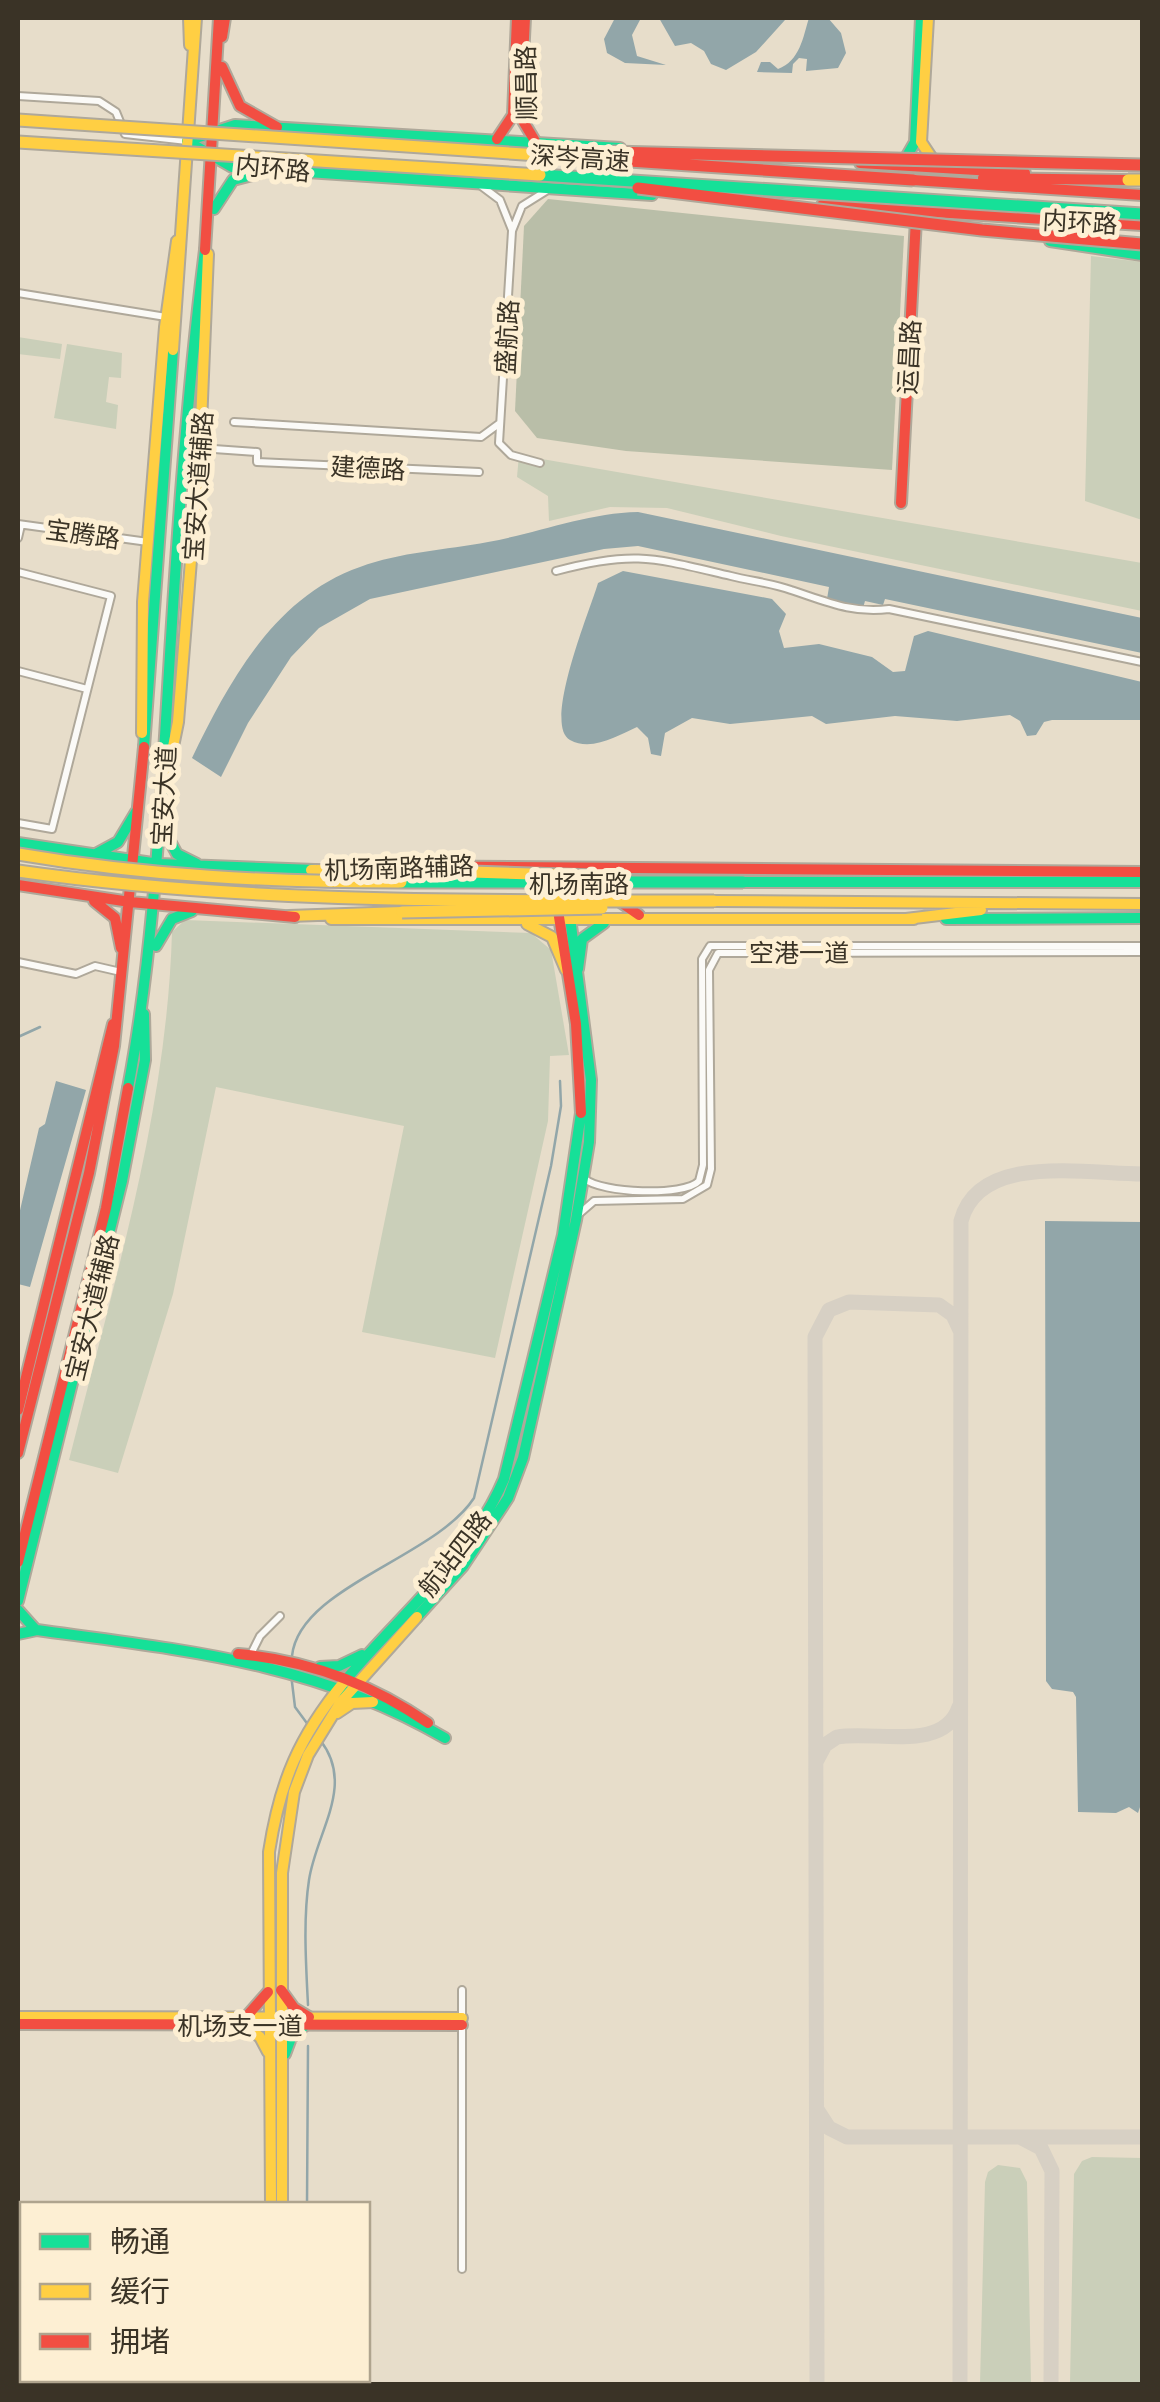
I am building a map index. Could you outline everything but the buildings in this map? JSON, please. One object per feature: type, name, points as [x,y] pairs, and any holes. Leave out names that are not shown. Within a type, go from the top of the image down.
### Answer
[{"type":"main road","name":"宝安大道","points":[[18,1452],[100,1123],[123,969],[143,749],[193,18]]},
{"type":"main road","name":"宝安大道","points":[[18,1562],[120,1142],[150,966],[186,451],[208,236],[222,18]]},
{"type":"main road","name":"顺昌路","points":[[494,140],[507,130],[512,115],[517,18]]},
{"type":"main road","name":"顺昌路","points":[[525,18],[520,116],[524,131],[537,142]]},
{"type":"main road","points":[[895,166],[909,156],[915,142],[925,18]]},
{"type":"main road","points":[[925,18],[921,142],[928,158],[946,169]]},
{"type":"main road","points":[[219,54],[235,104],[256,120],[278,127]]},
{"type":"main road","name":"深岑高速","points":[[18,120],[1142,195]]},
{"type":"main road","name":"内环路","points":[[187,142],[231,125],[1142,180]]},
{"type":"main road","name":"深岑高速","points":[[18,142],[1142,214]]},
{"type":"main road","name":"内环路","points":[[187,142],[232,167],[1142,225]]},
{"type":"main road","points":[[528,153],[654,152],[916,163],[1142,165]]},
{"type":"main road","points":[[209,219],[222,191],[233,180],[271,170]]},
{"type":"main road","points":[[540,174],[982,230],[1142,256]]},
{"type":"main road","points":[[913,180],[1142,180]]},
{"type":"main road","name":"运昌路","points":[[900,503],[916,212]]},
{"type":"main road","name":"宝安大道辅路","points":[[143,749],[139,683],[148,542],[166,318],[182,214]]},
{"type":"main road","points":[[982,230],[1142,244]]},
{"type":"main road","name":"宝安大道辅路","points":[[164,794],[178,722],[200,448],[209,319],[208,236]]},
{"type":"main road","points":[[83,855],[113,847],[138,806]]},
{"type":"main road","points":[[162,819],[176,854],[218,869],[207,888],[211,903],[225,911]]},
{"type":"main road","name":"机场南路辅路","points":[[18,843],[83,855],[218,869],[312,870],[398,864],[1142,872]]},
{"type":"main road","points":[[56,893],[72,888],[80,876],[77,861],[64,852]]},
{"type":"main road","name":"机场南路","points":[[18,854],[127,871],[273,882],[1142,882]]},
{"type":"main road","name":"航站四路","points":[[303,1750],[317,1712],[384,1654],[471,1557],[508,1498],[523,1458],[585,1178],[591,1080],[557,866]]},
{"type":"main road","points":[[637,868],[620,879],[619,901],[636,914],[667,919]]},
{"type":"main road","points":[[312,870],[442,870],[714,883]]},
{"type":"main road","name":"机场南路","points":[[18,871],[140,889],[288,899],[1142,904]]},
{"type":"main road","name":"机场南路辅路","points":[[18,886],[74,896],[288,916],[506,920],[1142,918]]},
{"type":"main road","points":[[74,896],[112,913],[123,969]]},
{"type":"main road","points":[[288,916],[568,910],[714,900]]},
{"type":"main road","points":[[906,919],[1028,905]]},
{"type":"main road","points":[[150,966],[168,923],[176,916],[203,909]]},
{"type":"main road","points":[[572,970],[589,930],[630,919]]},
{"type":"main road","points":[[506,920],[548,933],[572,970]]},
{"type":"main road","name":"航站四路","points":[[271,2202],[276,1990],[270,1831],[282,1785],[303,1750],[327,1722],[370,1651],[475,1533],[510,1459],[577,1156],[580,1072],[572,970]]},
{"type":"main road","name":"宝安大道辅路","points":[[18,1601],[139,1096],[147,1041],[144,1010]]},
{"type":"main road","name":"宝安大道辅路","points":[[18,1410],[117,1012]]},
{"type":"main road","points":[[77,1326],[77,1363]]},
{"type":"main road","points":[[18,1610],[26,1624],[38,1630],[267,1660]]},
{"type":"main road","points":[[18,1634],[38,1630]]},
{"type":"main road","points":[[304,1670],[339,1666],[370,1651]]},
{"type":"main road","points":[[214,1654],[252,1654],[347,1685],[381,1699],[446,1738],[381,1699],[372,1678],[384,1654]]},
{"type":"main road","points":[[304,1670],[320,1687],[317,1712]]},
{"type":"main road","points":[[327,1722],[352,1703],[381,1699]]},
{"type":"main road","points":[[276,1990],[309,2021],[292,2036],[276,2060],[260,2036],[240,2021],[276,1990]]},
{"type":"main road","name":"机场支一道","points":[[18,2021],[462,2021]]},
{"type":"main road","name":"航站四路","points":[[276,2060],[282,2202]]},
{"type":"street","points":[[18,96],[99,102],[116,112],[125,134],[187,142]]},
{"type":"street","points":[[472,183],[500,200],[512,231]]},
{"type":"street","points":[[512,231],[528,199],[557,189]]},
{"type":"street","name":"盛航路","points":[[512,231],[500,443],[511,456],[540,463]]},
{"type":"street","points":[[18,293],[166,318]]},
{"type":"street","points":[[234,422],[481,437],[501,422]]},
{"type":"street","name":"建德路","points":[[200,448],[258,452],[257,462],[479,472]]},
{"type":"street","points":[[18,538],[19,524]]},
{"type":"street","name":"宝腾路","points":[[19,524],[148,542]]},
{"type":"street","points":[[556,571],[616,556],[659,557],[866,612],[889,608],[1142,662]]},
{"type":"street","points":[[18,572],[111,596],[52,829],[18,823]]},
{"type":"street","points":[[18,671],[87,689]]},
{"type":"street","name":"空港一道","points":[[585,1178],[604,1189],[681,1190],[699,1181],[703,1165],[702,959],[710,946],[1142,949]]},
{"type":"street","name":"空港一道","points":[[576,1220],[594,1200],[683,1199],[706,1185],[711,1169],[709,970],[714,954],[1142,949]]},
{"type":"street","points":[[18,962],[76,974],[95,966],[123,969]]},
{"type":"street","points":[[252,1654],[260,1636],[280,1616]]},
{"type":"street","points":[[462,1990],[462,2269]]},
{"type":"green space","points":[[548,199],[904,236],[892,470],[626,451],[537,438],[515,411],[524,226]]},
{"type":"green space","points":[[1091,256],[1142,262],[1142,520],[1085,501]]},
{"type":"green space","points":[[18,337],[62,344],[60,359],[18,354]]},
{"type":"green space","points":[[67,344],[122,353],[121,378],[109,377],[106,402],[118,405],[116,429],[54,418]]},
{"type":"green space","points":[[519,455],[1142,563],[1142,611],[781,536],[667,508],[610,507],[549,521],[548,496],[517,477]]},
{"type":"green space","points":[[185,920],[531,933],[551,950],[569,1055],[550,1056],[548,1121],[495,1358],[362,1332],[404,1126],[216,1087],[173,1294],[118,1473],[69,1460],[120,1264],[149,1132],[168,999],[172,932]]},
{"type":"green space","points":[[1092,2157],[1142,2158],[1142,2384],[1070,2384],[1074,2174],[1082,2161]]},
{"type":"green space","points":[[998,2165],[1020,2168],[1027,2182],[1031,2384],[980,2384],[985,2182],[988,2172]]},
{"type":"shaded area","points":[[615,18],[641,18],[632,35],[637,56],[666,65],[625,63],[607,53],[604,39]]},
{"type":"shaded area","points":[[659,18],[785,20],[756,52],[726,70],[711,64],[704,51],[691,43],[675,46]]},
{"type":"shaded area","points":[[809,18],[828,18],[841,33],[846,53],[838,68],[806,71],[807,59],[799,58],[792,73],[757,72],[761,62],[770,62],[778,69],[791,60],[800,48]]},
{"type":"shaded area","points":[[638,512],[1142,618],[1142,653],[885,599],[883,605],[865,601],[863,608],[827,599],[829,587],[638,546],[604,549],[370,599],[319,628],[291,657],[248,723],[221,777],[192,758],[222,700],[258,645],[303,599],[330,581],[391,558],[488,542],[600,516]]},
{"type":"shaded area","points":[[623,571],[772,599],[786,614],[779,631],[784,648],[819,644],[872,657],[893,672],[905,671],[914,636],[928,631],[1142,682],[1142,720],[1052,720],[1044,722],[1036,735],[1027,736],[1020,721],[1010,715],[957,721],[895,716],[826,724],[812,716],[730,724],[692,718],[665,733],[661,756],[651,754],[648,738],[637,727],[605,741],[578,743],[563,730],[562,713],[571,665],[598,583]]},
{"type":"shaded area","points":[[56,1081],[86,1090],[30,1287],[18,1284],[18,1219],[39,1128],[45,1124]]},
{"type":"shaded area","points":[[1045,1221],[1142,1222],[1142,1801],[1138,1813],[1129,1807],[1116,1813],[1078,1812],[1076,1697],[1073,1692],[1052,1689],[1046,1681]]},
{"type":"waterway","points":[[18,1037],[40,1027]]},
{"type":"waterway","points":[[292,1656],[300,1632],[318,1611],[430,1538],[474,1498],[551,1166],[561,1106],[560,1081]]},
{"type":"waterway","points":[[291,1674],[295,1707],[309,1726]]},
{"type":"waterway","points":[[308,2005],[307,1895],[334,1791],[330,1757],[320,1740]]},
{"type":"waterway","points":[[307,2202],[308,2046]]},
{"type":"taxiway","points":[[960,2384],[961,1221],[972,1199],[989,1185],[1012,1176],[1065,1171],[1142,1174]]},
{"type":"taxiway","points":[[817,2384],[815,1337],[829,1310],[849,1302],[939,1305],[953,1315],[960,1330]]},
{"type":"taxiway","points":[[817,1760],[825,1745],[837,1737],[924,1735],[951,1721],[959,1707]]},
{"type":"taxiway","points":[[818,2111],[829,2128],[847,2137],[1142,2137]]},
{"type":"taxiway","points":[[1022,2138],[1041,2148],[1052,2171],[1051,2384]]},
{"type":"traffic: fast","points":[[904,161],[915,142],[921,18]]},
{"type":"traffic: fast","points":[[187,141],[235,125],[620,148]]},
{"type":"traffic: fast","points":[[187,141],[232,167],[652,195]]},
{"type":"traffic: fast","points":[[214,209],[233,180],[271,170]]},
{"type":"traffic: fast","points":[[540,175],[1142,214]]},
{"type":"traffic: fast","points":[[1050,241],[1142,255]]},
{"type":"traffic: fast","points":[[128,1088],[154,897],[182,477],[205,250]]},
{"type":"traffic: fast","points":[[144,747],[173,350]]},
{"type":"traffic: fast","points":[[94,855],[118,842],[136,812]]},
{"type":"traffic: fast","points":[[165,832],[177,854],[197,864]]},
{"type":"traffic: fast","points":[[18,843],[159,864],[315,870]]},
{"type":"traffic: fast","points":[[417,1617],[463,1566],[508,1498],[523,1458],[576,1220],[589,1142],[591,1080],[565,879]]},
{"type":"traffic: fast","points":[[401,882],[743,882]]},
{"type":"traffic: fast","points":[[743,882],[1142,882]]},
{"type":"traffic: fast","points":[[156,946],[172,919],[192,911]]},
{"type":"traffic: fast","points":[[946,919],[1142,918]]},
{"type":"traffic: fast","points":[[578,969],[582,939],[604,923]]},
{"type":"traffic: fast","points":[[18,1601],[122,1181],[145,1060],[144,1014]]},
{"type":"traffic: fast","points":[[344,1682],[453,1561],[504,1479],[563,1235],[581,1113]]},
{"type":"traffic: fast","points":[[18,1610],[35,1629]]},
{"type":"traffic: fast","points":[[18,1634],[37,1630],[247,1663],[347,1692],[445,1738]]},
{"type":"traffic: fast","points":[[320,1667],[339,1666],[362,1655]]},
{"type":"traffic: fast","points":[[285,2054],[291,2038],[304,2026]]},
{"type":"traffic: slow","points":[[189,18],[190,45]]},
{"type":"traffic: slow","points":[[173,350],[196,18]]},
{"type":"traffic: slow","points":[[928,18],[921,142],[935,163]]},
{"type":"traffic: slow","points":[[18,120],[539,155]]},
{"type":"traffic: slow","points":[[18,142],[540,175]]},
{"type":"traffic: slow","points":[[1128,180],[1142,180]]},
{"type":"traffic: slow","points":[[142,733],[143,602],[165,327],[177,241]]},
{"type":"traffic: slow","points":[[167,776],[178,722],[200,448],[208,254]]},
{"type":"traffic: slow","points":[[18,854],[209,876],[401,882]]},
{"type":"traffic: slow","points":[[311,870],[441,871]]},
{"type":"traffic: slow","points":[[18,871],[191,890],[278,895],[714,901]]},
{"type":"traffic: slow","points":[[441,871],[595,876]]},
{"type":"traffic: slow","points":[[714,901],[1142,904]]},
{"type":"traffic: slow","points":[[402,912],[602,908]]},
{"type":"traffic: slow","points":[[906,919],[981,910]]},
{"type":"traffic: slow","points":[[289,916],[402,912]]},
{"type":"traffic: slow","points":[[331,919],[914,919]]},
{"type":"traffic: slow","points":[[527,924],[552,937],[566,970]]},
{"type":"traffic: slow","points":[[282,2202],[282,1873],[294,1792],[308,1755],[340,1703],[417,1617]]},
{"type":"traffic: slow","points":[[271,2202],[269,1852],[279,1803],[294,1761],[315,1722],[344,1682]]},
{"type":"traffic: slow","points":[[337,1713],[352,1703],[373,1702]]},
{"type":"traffic: slow","points":[[18,2017],[462,2018]]},
{"type":"traffic: slow","points":[[246,2027],[260,2037],[268,2052]]},
{"type":"traffic: jam","points":[[205,250],[219,18]]},
{"type":"traffic: jam","points":[[222,37],[225,18]]},
{"type":"traffic: jam","points":[[497,139],[513,115],[517,18]]},
{"type":"traffic: jam","points":[[525,18],[520,116],[535,141]]},
{"type":"traffic: jam","points":[[222,67],[240,106],[277,127]]},
{"type":"traffic: jam","points":[[612,152],[1142,165]]},
{"type":"traffic: jam","points":[[539,155],[913,180]]},
{"type":"traffic: jam","points":[[860,163],[1025,173]]},
{"type":"traffic: jam","points":[[983,178],[1128,180]]},
{"type":"traffic: jam","points":[[913,180],[1142,195]]},
{"type":"traffic: jam","points":[[638,188],[982,230],[1142,244]]},
{"type":"traffic: jam","points":[[822,205],[1142,225]]},
{"type":"traffic: jam","points":[[901,503],[916,219]]},
{"type":"traffic: jam","points":[[18,1453],[89,1173],[114,1046],[144,747]]},
{"type":"traffic: jam","points":[[372,866],[1142,872]]},
{"type":"traffic: jam","points":[[623,875],[617,889],[619,901],[639,915]]},
{"type":"traffic: jam","points":[[553,879],[576,1024],[581,1113]]},
{"type":"traffic: jam","points":[[18,885],[130,902],[295,917]]},
{"type":"traffic: jam","points":[[94,901],[115,918],[121,948]]},
{"type":"traffic: jam","points":[[18,1410],[113,1024]]},
{"type":"traffic: jam","points":[[18,1562],[106,1208],[128,1088]]},
{"type":"traffic: jam","points":[[238,1654],[289,1662],[338,1676],[384,1696],[428,1723]]},
{"type":"traffic: jam","points":[[281,1990],[294,2008],[309,2017]]},
{"type":"traffic: jam","points":[[246,2017],[268,1992]]},
{"type":"traffic: jam","points":[[18,2024],[462,2025]]}]
